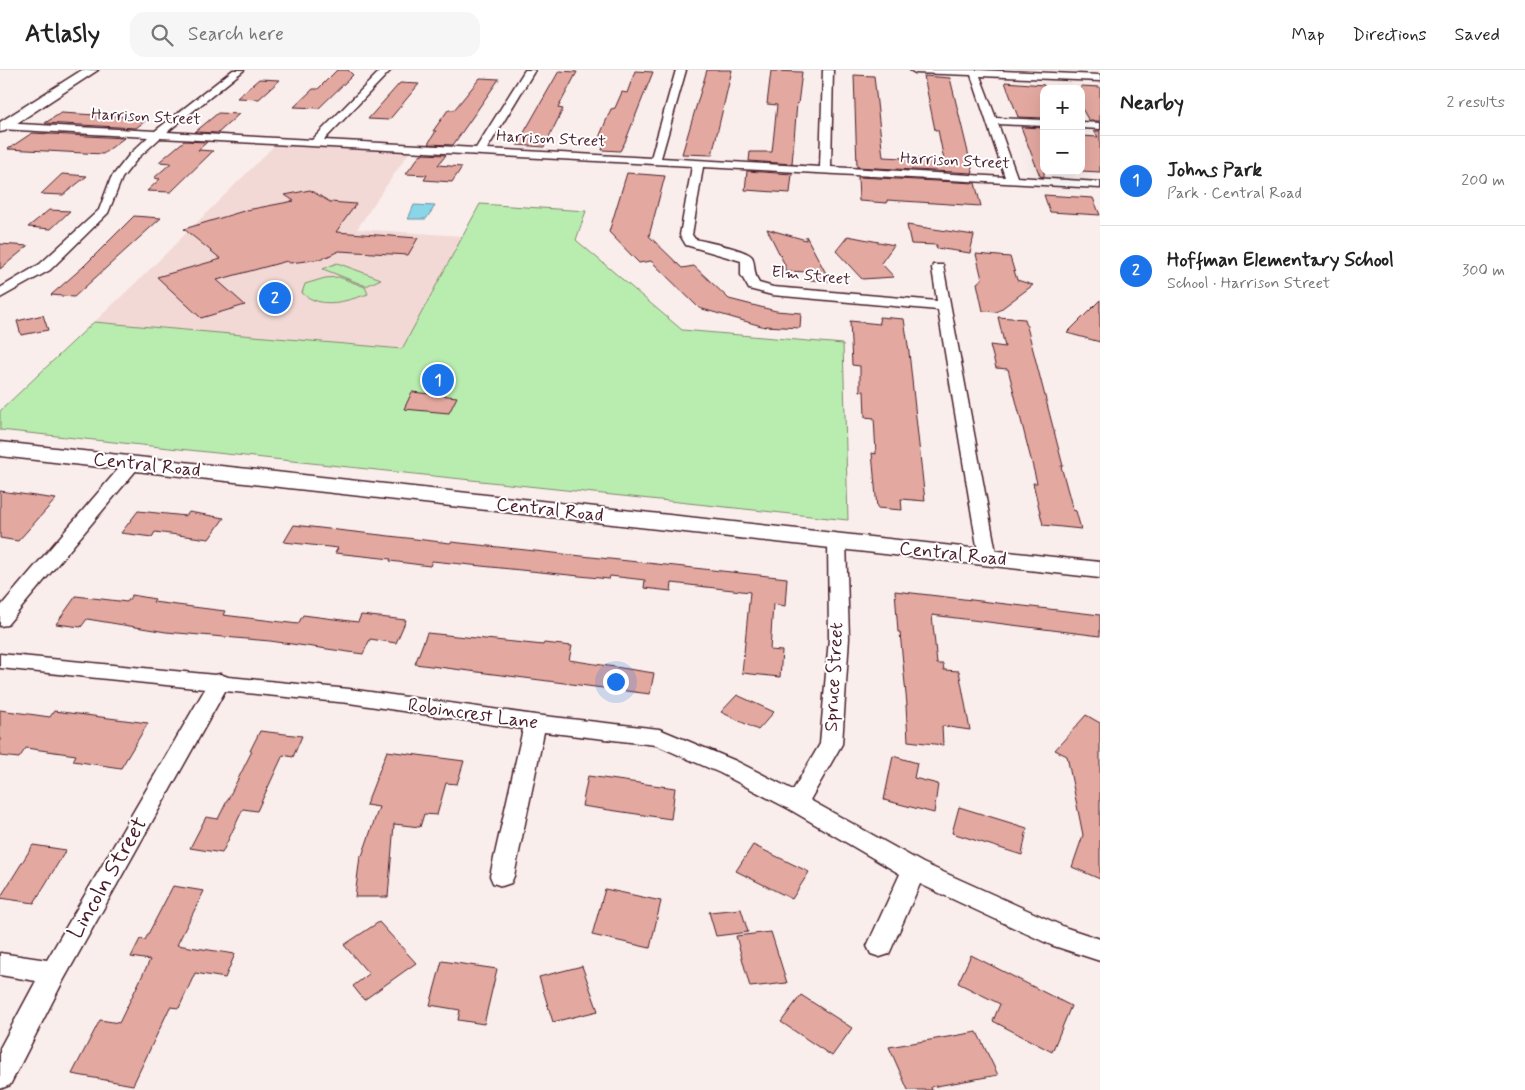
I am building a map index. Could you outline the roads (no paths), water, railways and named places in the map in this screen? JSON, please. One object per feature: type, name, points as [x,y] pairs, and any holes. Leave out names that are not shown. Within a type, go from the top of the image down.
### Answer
[{"type":"main road","points":[[1,127],[91,70]]},
{"type":"main road","name":"Central Road","points":[[0,449],[1100,570]]},
{"type":"street","points":[[0,294],[45,267],[104,211],[118,178],[134,156],[158,134],[240,70]]},
{"type":"street","points":[[316,142],[386,70]]},
{"type":"street","points":[[480,151],[530,70]]},
{"type":"street","points":[[655,161],[681,70]]},
{"type":"street","points":[[825,169],[828,70]]},
{"type":"street","points":[[914,70],[1100,78]]},
{"type":"street","points":[[975,73],[1012,180]]},
{"type":"street","points":[[991,121],[1040,123]]},
{"type":"street","points":[[1085,125],[1100,126]]},
{"type":"street","name":"Harrison Street","points":[[1,127],[316,142],[1100,185]]},
{"type":"street","name":"Elm Street","points":[[698,163],[686,235],[690,242],[739,255],[747,259],[747,275],[754,286],[772,291],[944,306]]},
{"type":"street","points":[[938,268],[988,558]]},
{"type":"street","points":[[0,620],[132,464]]},
{"type":"street","name":"Spruce Street","points":[[796,803],[831,744],[839,638],[837,541]]},
{"type":"street","name":"Robincrest Lane","points":[[0,660],[349,696],[535,723],[658,738],[728,767],[914,870],[1060,937],[1100,950]]},
{"type":"street","name":"Lincoln Street","points":[[0,1076],[54,973],[220,682]]},
{"type":"street","points":[[502,876],[535,723]]},
{"type":"street","points":[[880,946],[914,870]]},
{"type":"street","points":[[0,964],[54,973]]},
{"type":"water","points":[[414,205],[435,206],[426,219],[408,219]]},
{"type":"place","name":"Hoffman Elementary School","points":[[275,298]]},
{"type":"place","name":"Johns Park","points":[[438,380]]}]
